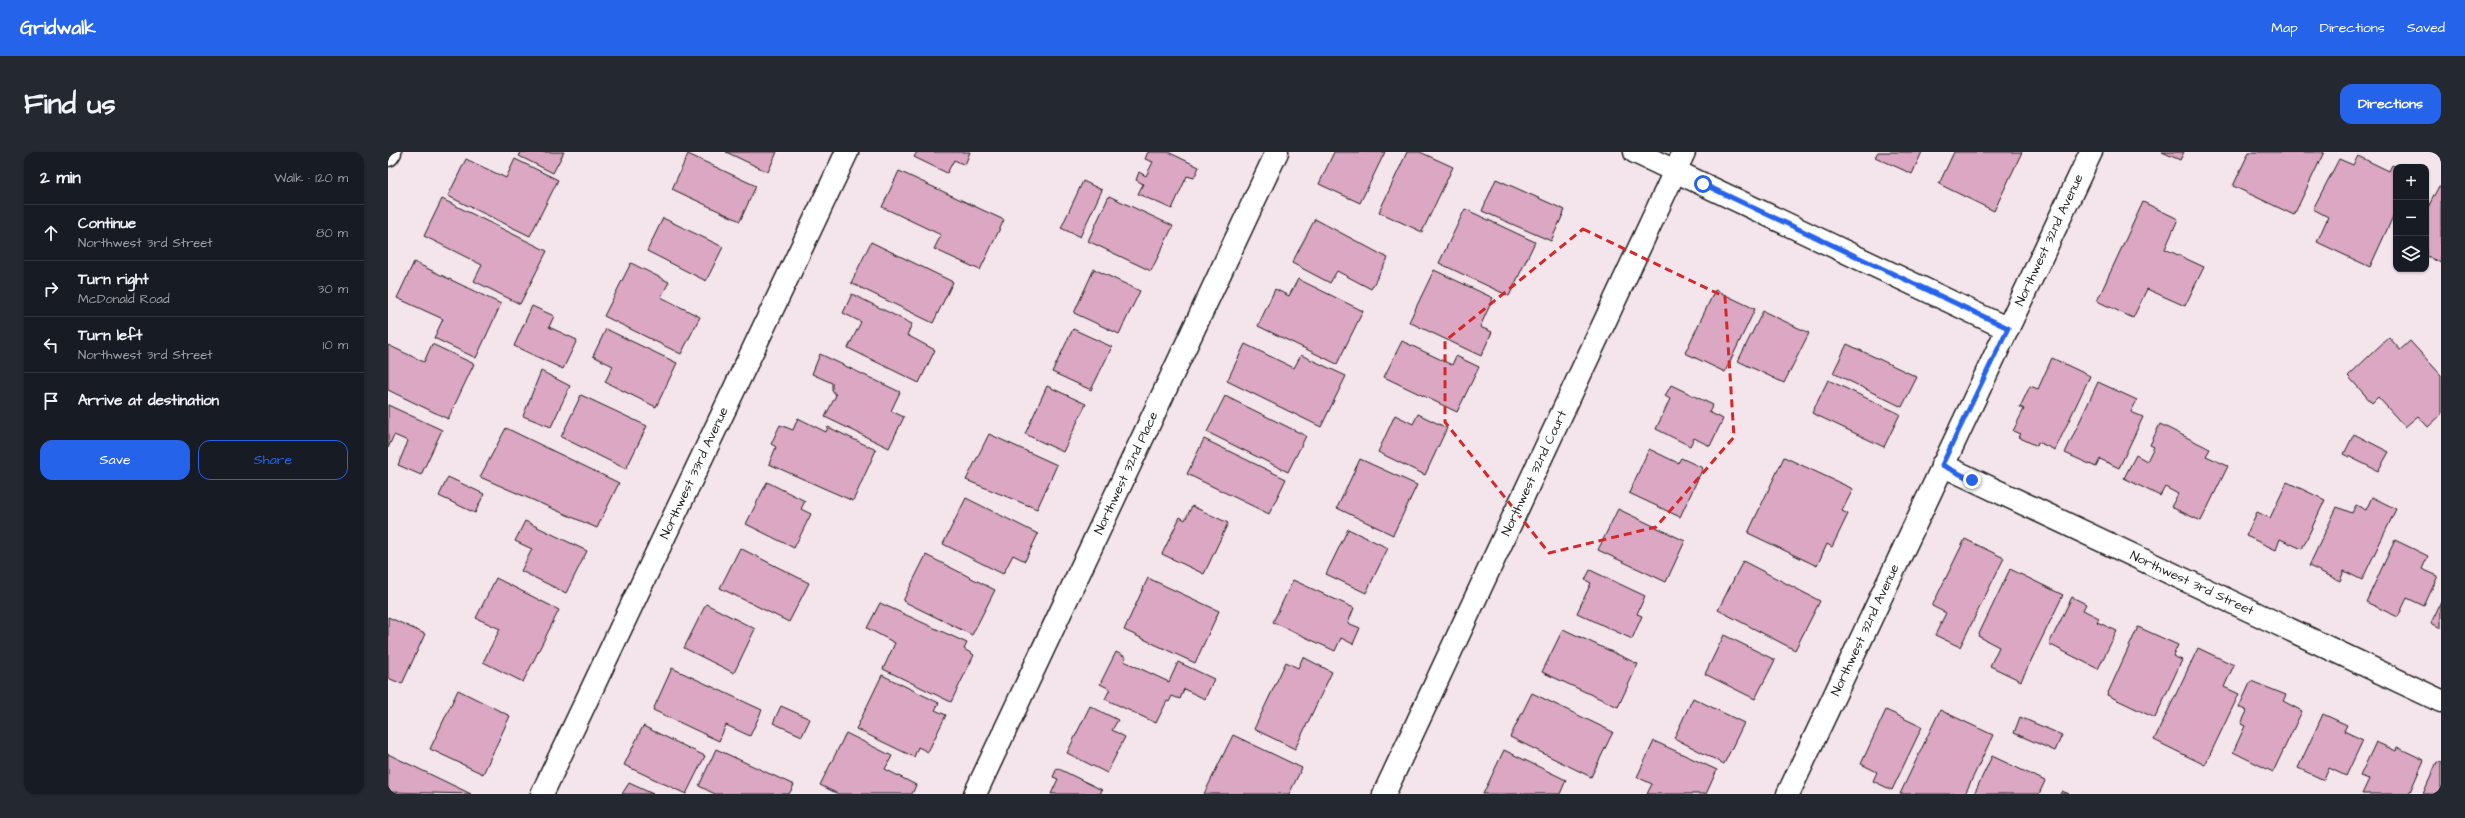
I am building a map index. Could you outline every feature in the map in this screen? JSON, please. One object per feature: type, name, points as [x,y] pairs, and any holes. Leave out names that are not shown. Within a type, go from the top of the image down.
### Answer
[{"type":"street","name":"Northwest 33rd Avenue","points":[[542,794],[847,152]]},
{"type":"street","name":"Northwest 32nd Place","points":[[975,794],[1277,152]]},
{"type":"street","points":[[1635,152],[1680,161],[2008,328]]},
{"type":"street","name":"Northwest 32nd Avenue","points":[[1788,794],[2091,152]]},
{"type":"street","name":"Northwest 32nd Court","points":[[1384,794],[1680,161]]},
{"type":"street","name":"Northwest 3rd Street","points":[[1942,465],[2441,701]]},
{"type":"highlighted area","points":[[1583,229],[1725,297],[1734,437],[1656,527],[1549,553],[1445,422],[1445,341]]},
{"type":"building","points":[[521,152],[564,152],[553,173],[519,156]]},
{"type":"building","points":[[726,152],[777,152],[768,172]]},
{"type":"building","points":[[917,152],[970,152],[965,165],[954,160],[947,173],[914,157]]},
{"type":"building","points":[[1148,152],[1168,152],[1199,167],[1194,178],[1187,176],[1172,209],[1138,194],[1143,184],[1136,180],[1139,172],[1146,176],[1153,162],[1145,159]]},
{"type":"building","points":[[1334,152],[1385,152],[1360,203],[1319,184]]},
{"type":"building","points":[[1407,152],[1420,152],[1453,167],[1422,232],[1379,212]]},
{"type":"building","points":[[1878,152],[1922,152],[1912,174],[1875,157]]},
{"type":"building","points":[[1954,152],[2022,152],[1994,211],[1939,184]]},
{"type":"building","points":[[2162,152],[2184,152],[2180,160]]},
{"type":"building","points":[[2249,152],[2324,152],[2294,215],[2233,186]]},
{"type":"building","points":[[688,154],[756,186],[740,221],[672,189]]},
{"type":"building","points":[[2358,156],[2389,171],[2393,166],[2393,217],[2370,267],[2317,242],[2328,217],[2313,209],[2339,159],[2353,165]]},
{"type":"building","points":[[466,159],[506,178],[515,159],[558,180],[530,236],[448,196]]},
{"type":"building","points":[[899,171],[1004,220],[980,270],[934,249],[941,235],[882,207]]},
{"type":"building","points":[[1496,179],[1565,210],[1551,241],[1482,211]]},
{"type":"building","points":[[1083,181],[1102,190],[1080,237],[1061,228]]},
{"type":"building","points":[[2439,186],[2441,187],[2441,263],[2429,257],[2429,205]]},
{"type":"building","points":[[1109,196],[1173,226],[1151,271],[1088,241]]},
{"type":"building","points":[[442,199],[547,251],[520,304],[474,281],[482,265],[424,236]]},
{"type":"building","points":[[2143,202],[2178,219],[2165,249],[2204,267],[2185,306],[2147,289],[2133,318],[2097,301]]},
{"type":"building","points":[[1465,209],[1535,242],[1509,296],[1439,263]]},
{"type":"building","points":[[663,218],[723,247],[706,281],[647,251]]},
{"type":"building","points":[[1315,219],[1388,258],[1371,289],[1337,271],[1330,283],[1292,263]]},
{"type":"building","points":[[871,242],[953,282],[933,323],[851,283]]},
{"type":"building","points":[[414,262],[501,304],[476,358],[434,338],[443,319],[397,298]]},
{"type":"building","points":[[631,263],[669,282],[661,297],[700,317],[681,354],[604,316]]},
{"type":"building","points":[[1094,269],[1140,291],[1119,334],[1074,313]]},
{"type":"building","points":[[1434,270],[1493,298],[1480,327],[1492,332],[1481,356],[1409,322]]},
{"type":"building","points":[[1298,279],[1363,311],[1337,364],[1258,326],[1275,289],[1289,296]]},
{"type":"building","points":[[1715,290],[1755,309],[1725,372],[1685,353]]},
{"type":"building","points":[[852,294],[912,324],[907,335],[935,350],[919,383],[848,348],[861,322],[843,313]]},
{"type":"building","points":[[532,306],[554,316],[549,327],[577,340],[563,369],[514,346]]},
{"type":"building","points":[[1763,311],[1809,333],[1784,383],[1738,361]]},
{"type":"building","points":[[606,329],[677,363],[656,407],[605,382],[613,366],[593,356]]},
{"type":"building","points":[[1073,329],[1112,347],[1091,390],[1052,372]]},
{"type":"building","points":[[2389,337],[2400,350],[2410,341],[2441,375],[2441,415],[2428,427],[2418,416],[2405,427],[2378,397],[2372,403],[2348,376]]},
{"type":"building","points":[[1402,341],[1452,365],[1456,356],[1479,367],[1457,412],[1384,377]]},
{"type":"building","points":[[432,344],[474,364],[448,419],[388,390],[388,345],[424,362]]},
{"type":"building","points":[[1245,344],[1294,368],[1301,355],[1346,376],[1321,427],[1227,381]]},
{"type":"building","points":[[1847,344],[1917,377],[1902,407],[1833,373]]},
{"type":"building","points":[[820,354],[900,392],[891,411],[904,417],[889,448],[825,417],[836,395],[832,390],[832,383],[812,374]]},
{"type":"building","points":[[2052,358],[2090,376],[2055,450],[2038,442],[2037,446],[2018,437],[2020,434],[2013,431],[2024,409],[2020,407],[2030,386],[2038,389]]},
{"type":"building","points":[[541,371],[570,386],[551,427],[523,416]]},
{"type":"building","points":[[1828,380],[1900,414],[1884,447],[1812,413]]},
{"type":"building","points":[[2098,382],[2137,400],[2131,412],[2143,417],[2119,468],[2100,459],[2096,467],[2065,453]]},
{"type":"building","points":[[1671,385],[1713,405],[1709,412],[1723,419],[1710,446],[1694,438],[1690,446],[1656,429],[1670,399],[1665,396]]},
{"type":"building","points":[[1047,386],[1086,404],[1063,452],[1025,434]]},
{"type":"building","points":[[581,395],[647,426],[626,469],[561,437]]},
{"type":"building","points":[[1225,396],[1306,436],[1288,472],[1207,432]]},
{"type":"building","points":[[388,405],[442,430],[421,475],[398,465],[408,441],[394,435],[388,448]]},
{"type":"building","points":[[1418,414],[1447,428],[1425,475],[1378,452],[1395,415],[1413,424]]},
{"type":"building","points":[[798,418],[826,432],[828,427],[876,450],[853,501],[769,464],[776,447],[771,444],[780,425],[793,430]]},
{"type":"building","points":[[2160,424],[2210,449],[2206,456],[2228,466],[2201,521],[2171,507],[2178,494],[2165,487],[2160,496],[2124,478],[2136,455],[2147,461],[2154,447],[2150,445]]},
{"type":"building","points":[[506,428],[619,483],[597,528],[480,477]]},
{"type":"building","points":[[989,434],[1057,465],[1037,509],[966,480]]},
{"type":"building","points":[[2354,434],[2389,452],[2378,471],[2344,454]]},
{"type":"building","points":[[1204,439],[1286,479],[1269,514],[1187,474]]},
{"type":"building","points":[[1649,449],[1678,463],[1681,458],[1703,468],[1680,517],[1629,493]]},
{"type":"building","points":[[1784,457],[1853,489],[1842,511],[1848,514],[1832,547],[1827,544],[1817,566],[1748,533]]},
{"type":"building","points":[[1360,459],[1417,485],[1393,535],[1337,508]]},
{"type":"building","points":[[448,477],[484,494],[475,513],[439,496]]},
{"type":"building","points":[[767,482],[805,501],[801,509],[811,514],[794,548],[746,524]]},
{"type":"building","points":[[2287,482],[2325,500],[2302,549],[2280,539],[2276,550],[2246,536],[2257,512],[2270,518]]},
{"type":"building","points":[[2372,497],[2396,509],[2362,580],[2344,571],[2340,581],[2309,566],[2337,507],[2352,513],[2356,505],[2366,510]]},
{"type":"building","points":[[966,498],[1038,534],[1025,561],[1013,555],[1003,574],[943,544]]},
{"type":"building","points":[[1192,506],[1228,523],[1204,574],[1162,554],[1180,517],[1185,520]]},
{"type":"building","points":[[1618,509],[1685,541],[1666,582],[1598,550]]},
{"type":"building","points":[[525,521],[587,551],[566,593],[521,571],[532,549],[515,541]]},
{"type":"building","points":[[1348,529],[1388,548],[1366,593],[1326,574]]},
{"type":"building","points":[[1965,539],[2004,558],[1960,647],[1935,635],[1946,613],[1932,606]]},
{"type":"building","points":[[2395,540],[2428,556],[2422,569],[2438,576],[2424,606],[2407,598],[2398,617],[2366,602]]},
{"type":"building","points":[[740,548],[809,583],[789,622],[720,588]]},
{"type":"building","points":[[926,555],[995,590],[972,635],[903,601]]},
{"type":"building","points":[[1743,561],[1820,601],[1795,650],[1718,610]]},
{"type":"building","points":[[2010,569],[2063,595],[2021,681],[1990,666],[1999,647],[1978,636]]},
{"type":"building","points":[[1590,570],[1645,596],[1637,614],[1642,616],[1632,639],[1577,613],[1591,583],[1585,580]]},
{"type":"building","points":[[496,578],[559,610],[523,682],[483,662],[500,629],[476,618]]},
{"type":"building","points":[[1148,578],[1219,611],[1195,663],[1124,630]]},
{"type":"building","points":[[1293,580],[1354,608],[1348,623],[1360,628],[1353,644],[1341,638],[1335,651],[1273,622]]},
{"type":"building","points":[[2072,597],[2086,604],[2083,610],[2099,618],[2097,622],[2117,631],[2098,669],[2049,644]]},
{"type":"building","points":[[2441,602],[2441,628],[2431,623]]},
{"type":"building","points":[[880,603],[967,643],[964,649],[974,655],[951,702],[883,669],[895,643],[867,628]]},
{"type":"building","points":[[706,604],[755,629],[734,673],[684,648]]},
{"type":"building","points":[[388,617],[425,634],[402,684],[388,678]]},
{"type":"building","points":[[2138,627],[2178,645],[2173,656],[2182,660],[2155,718],[2107,695]]},
{"type":"building","points":[[1563,629],[1638,664],[1618,707],[1542,672]]},
{"type":"building","points":[[1724,635],[1775,660],[1755,699],[1705,674]]},
{"type":"building","points":[[2198,648],[2234,665],[2224,687],[2239,694],[2205,765],[2154,740]]},
{"type":"building","points":[[1116,652],[1126,657],[1124,661],[1169,682],[1178,662],[1214,679],[1205,699],[1184,689],[1180,699],[1172,696],[1169,702],[1167,701],[1156,723],[1105,699],[1110,689],[1100,684]]},
{"type":"building","points":[[1303,657],[1332,672],[1295,749],[1254,729],[1286,662],[1298,668]]},
{"type":"building","points":[[672,668],[762,710],[750,736],[726,725],[719,741],[653,710]]},
{"type":"building","points":[[882,675],[939,703],[935,710],[946,715],[928,752],[918,747],[914,757],[856,729]]},
{"type":"building","points":[[2251,681],[2286,695],[2283,701],[2302,711],[2273,772],[2233,752],[2245,726],[2241,724],[2247,711],[2239,707]]},
{"type":"building","points":[[458,690],[510,716],[483,774],[430,749]]},
{"type":"building","points":[[1532,693],[1613,732],[1591,777],[1510,737]]},
{"type":"building","points":[[1693,698],[1744,723],[1724,764],[1674,738]]},
{"type":"building","points":[[781,706],[810,719],[802,736],[773,723]]},
{"type":"building","points":[[1090,706],[1118,720],[1112,730],[1125,737],[1107,773],[1067,753]]},
{"type":"building","points":[[1886,710],[1922,727],[1892,790],[1873,781],[1877,772],[1861,764]]},
{"type":"building","points":[[1940,710],[1993,735],[1965,794],[1900,794]]},
{"type":"building","points":[[2323,714],[2347,725],[2344,731],[2363,740],[2346,776],[2329,768],[2324,780],[2298,768]]},
{"type":"building","points":[[2020,717],[2062,735],[2055,751],[2014,733]]},
{"type":"building","points":[[643,726],[705,756],[686,794],[624,765]]},
{"type":"building","points":[[846,733],[892,756],[885,769],[916,785],[912,794],[838,794],[820,785]]},
{"type":"building","points":[[1233,735],[1302,768],[1289,794],[1204,794]]},
{"type":"building","points":[[1654,741],[1717,770],[1706,794],[1647,794],[1652,784],[1637,777]]},
{"type":"building","points":[[2376,742],[2396,751],[2397,747],[2424,760],[2409,794],[2362,794],[2369,779],[2360,776]]},
{"type":"building","points":[[716,749],[794,785],[789,794],[715,794],[699,786]]},
{"type":"building","points":[[1504,750],[1566,780],[1560,794],[1483,794]]},
{"type":"building","points":[[388,754],[471,794],[388,792]]},
{"type":"building","points":[[1992,756],[2045,781],[2039,794],[1974,794]]},
{"type":"building","points":[[2437,762],[2441,763],[2441,794],[2423,794]]},
{"type":"building","points":[[1057,768],[1102,790],[1100,794],[1051,794],[1058,779],[1053,777]]},
{"type":"building","points":[[629,783],[653,794],[622,794]]},
{"type":"building","points":[[2062,791],[2069,794],[2060,794]]},
{"type":"route","points":[[1703,184],[1969,308],[2008,328],[1942,465],[1972,480]]}]
